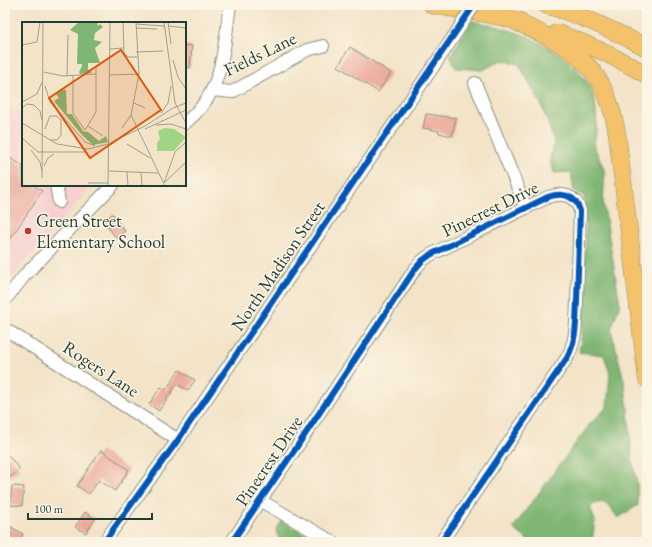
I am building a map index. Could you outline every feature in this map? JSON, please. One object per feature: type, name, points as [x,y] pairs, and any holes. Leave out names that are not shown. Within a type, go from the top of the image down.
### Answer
[{"type":"highway","points":[[432,5],[510,19],[540,27],[574,39],[622,61],[647,75]]},
{"type":"highway","points":[[546,5],[597,23],[647,48]]},
{"type":"highway","points":[[510,19],[542,33],[574,52],[593,71],[606,94],[611,107],[617,133],[647,379]]},
{"type":"street","points":[[186,122],[201,107],[212,90],[220,66],[230,5]]},
{"type":"street","name":"North Madison Street","points":[[104,542],[178,440],[474,5]]},
{"type":"street","name":"Fields Lane","points":[[212,90],[232,92],[307,50],[324,46]]},
{"type":"street","points":[[475,83],[526,208]]},
{"type":"street","points":[[56,186],[59,202]]},
{"type":"street","points":[[5,300],[25,275],[112,186]]},
{"type":"street","name":"Pinecrest Drive","points":[[233,540],[261,501],[418,265],[430,255],[548,197],[560,194],[574,200],[580,211],[575,334],[572,346],[567,358],[441,542]]},
{"type":"street","name":"Rogers Lane","points":[[5,329],[178,440]]},
{"type":"street","points":[[261,501],[333,542]]},
{"type":"shaded area","name":"Green Street Elementary School","points":[[5,103],[22,117],[22,186],[92,186],[5,284]]},
{"type":"green space","points":[[472,21],[496,26],[522,34],[543,44],[563,57],[576,68],[588,83],[595,100],[597,123],[594,146],[605,172],[603,201],[620,304],[611,329],[624,381],[628,408],[632,459],[637,483],[638,505],[618,518],[606,504],[600,503],[590,506],[595,521],[592,541],[590,542],[530,542],[513,528],[590,424],[607,407],[610,374],[604,355],[579,352],[582,334],[586,226],[584,196],[574,191],[571,172],[554,173],[550,160],[554,141],[542,106],[519,64],[501,60],[483,70],[456,68],[450,56]]},
{"type":"green space","points":[[282,521],[320,542],[280,542],[276,529]]},
{"type":"building","points":[[186,45],[192,46],[190,68],[186,67]]},
{"type":"building","points":[[350,47],[391,73],[378,92],[338,66]]},
{"type":"building","points":[[426,114],[456,118],[452,136],[439,133],[439,131],[423,128]]},
{"type":"building","name":"Green Street Elementary School","points":[[5,155],[22,165],[22,186],[34,186],[42,191],[5,247]]},
{"type":"building","points":[[113,214],[125,231],[116,238],[104,221]]},
{"type":"building","points":[[179,370],[195,380],[188,390],[177,384],[159,411],[149,404],[161,387],[166,390]]},
{"type":"building","points":[[101,450],[129,470],[115,491],[99,480],[89,494],[77,486]]},
{"type":"building","points":[[5,452],[20,469],[11,477],[5,470]]},
{"type":"building","points":[[12,486],[24,487],[22,506],[10,505]]},
{"type":"building","points":[[85,512],[95,519],[86,533],[75,527]]},
{"type":"building","points":[[8,525],[23,534],[18,542],[15,542],[5,536],[5,529]]},
{"type":"cycle path","points":[[104,542],[178,440],[474,5]]},
{"type":"cycle path","points":[[233,540],[415,269],[422,261],[430,255],[548,197],[558,195],[568,196],[575,201],[580,211],[576,322],[573,344],[567,358],[441,542]]},
{"type":"place","name":"Green Street Elementary School","points":[[28,231]]}]
